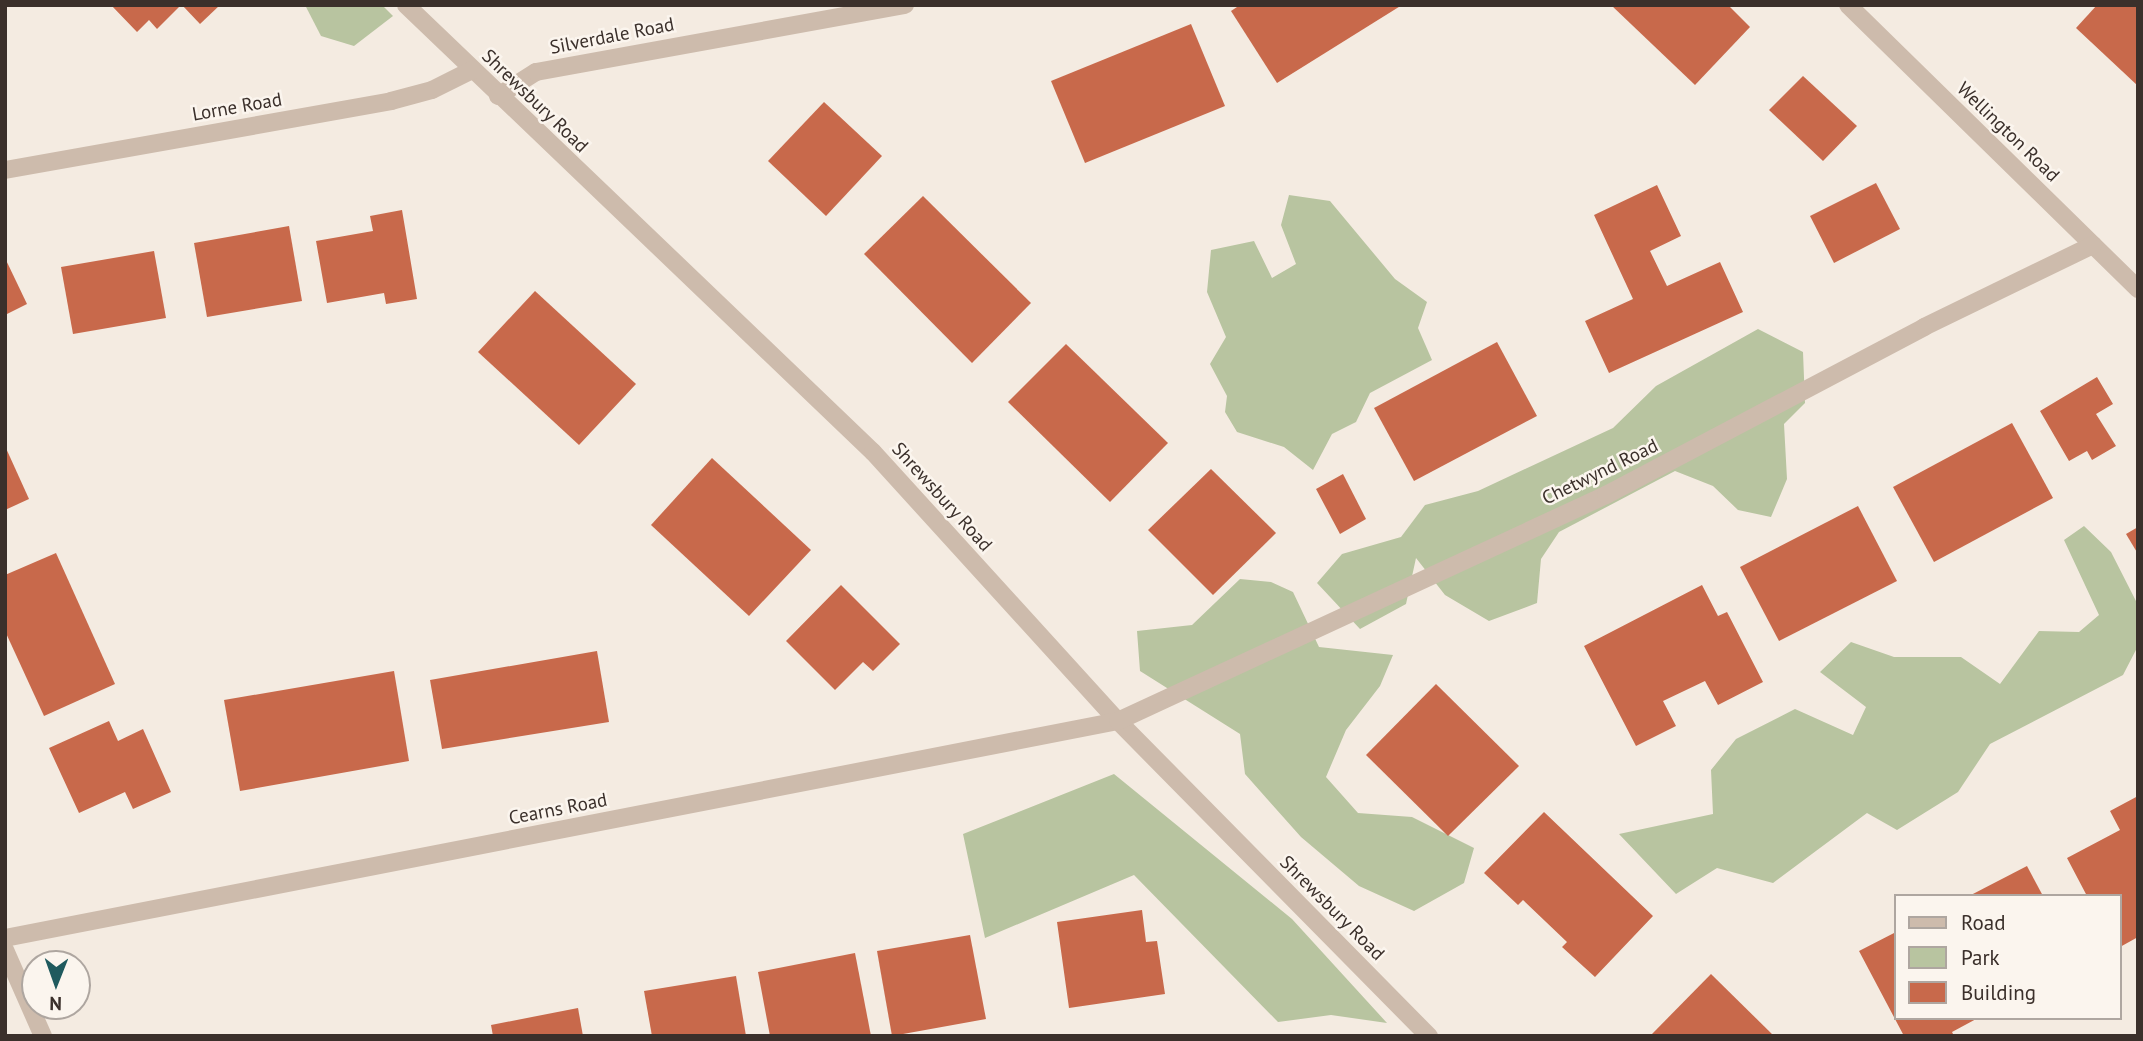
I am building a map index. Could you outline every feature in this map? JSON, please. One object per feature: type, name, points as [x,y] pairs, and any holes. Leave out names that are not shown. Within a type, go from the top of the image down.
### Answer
[{"type":"street","name":"Shrewsbury Road","points":[[407,5],[498,96],[873,452],[1118,721],[1429,1036]]},
{"type":"street","name":"Silverdale Road","points":[[498,96],[536,72],[905,5]]},
{"type":"street","name":"Wellington Road","points":[[1849,5],[2138,289]]},
{"type":"street","name":"Lorne Road","points":[[5,170],[391,101],[432,90],[472,70]]},
{"type":"street","name":"Chetwynd Road","points":[[1118,721],[1606,495],[1924,327],[2093,245]]},
{"type":"street","name":"Cearns Road","points":[[5,938],[1118,721]]},
{"type":"street","points":[[5,950],[43,1036]]},
{"type":"green space","points":[[305,5],[382,5],[393,16],[354,46],[321,36]]},
{"type":"green space","points":[[1289,195],[1330,201],[1395,279],[1427,302],[1418,328],[1432,360],[1370,393],[1356,422],[1332,434],[1313,470],[1284,447],[1237,432],[1225,412],[1227,396],[1210,364],[1226,337],[1207,292],[1211,250],[1254,241],[1272,278],[1296,264],[1281,225]]},
{"type":"green space","points":[[1758,329],[1803,352],[1805,403],[1784,424],[1787,479],[1771,517],[1738,510],[1713,486],[1675,471],[1559,532],[1541,559],[1537,603],[1489,621],[1445,595],[1416,558],[1406,604],[1360,629],[1317,583],[1342,554],[1401,537],[1425,505],[1478,491],[1613,428],[1656,386]]},
{"type":"green space","points":[[2084,526],[2111,552],[2138,605],[2138,646],[2123,675],[1990,744],[1958,792],[1897,830],[1867,813],[1773,883],[1717,868],[1676,894],[1619,834],[1713,814],[1711,770],[1736,739],[1795,709],[1853,735],[1866,707],[1820,672],[1851,642],[1894,657],[1961,657],[2000,684],[2039,631],[2079,632],[2099,615],[2064,540]]},
{"type":"green space","points":[[1240,579],[1271,582],[1293,592],[1319,647],[1393,655],[1380,686],[1346,730],[1326,777],[1358,813],[1412,817],[1474,848],[1464,883],[1414,911],[1359,886],[1301,837],[1245,774],[1240,734],[1140,671],[1137,631],[1192,625]]},
{"type":"green space","points":[[1114,774],[1292,919],[1387,1023],[1331,1015],[1278,1022],[1134,875],[985,938],[963,834]]},
{"type":"building","points":[[111,5],[181,5],[157,29],[149,20],[137,32]]},
{"type":"building","points":[[182,5],[220,5],[200,24]]},
{"type":"building","points":[[1240,5],[1402,5],[1277,83],[1231,11]]},
{"type":"building","points":[[1611,5],[1728,5],[1750,27],[1695,85]]},
{"type":"building","points":[[2097,5],[2138,5],[2138,86],[2076,28]]},
{"type":"building","points":[[1191,24],[1225,106],[1085,163],[1051,81]]},
{"type":"building","points":[[1803,76],[1857,126],[1823,161],[1769,110]]},
{"type":"building","points":[[824,102],[882,156],[826,216],[768,161]]},
{"type":"building","points":[[1876,183],[1900,229],[1834,263],[1810,216]]},
{"type":"building","points":[[1657,185],[1681,236],[1650,251],[1667,286],[1720,262],[1743,312],[1609,373],[1585,321],[1633,299],[1594,215]]},
{"type":"building","points":[[923,196],[1031,303],[972,363],[864,254]]},
{"type":"building","points":[[402,210],[417,299],[386,304],[384,293],[327,303],[316,241],[373,231],[370,216]]},
{"type":"building","points":[[289,226],[302,301],[207,317],[194,243]]},
{"type":"building","points":[[154,251],[166,318],[73,334],[61,267]]},
{"type":"building","points":[[5,258],[27,304],[5,315]]},
{"type":"building","points":[[535,291],[636,384],[579,445],[478,352]]},
{"type":"building","points":[[1497,342],[1537,416],[1414,481],[1374,408]]},
{"type":"building","points":[[1066,344],[1168,443],[1110,502],[1008,402]]},
{"type":"building","points":[[2097,377],[2113,404],[2096,414],[2116,446],[2092,460],[2087,451],[2069,461],[2040,411]]},
{"type":"building","points":[[2012,423],[2053,498],[1934,562],[1893,487]]},
{"type":"building","points":[[5,446],[29,499],[5,510]]},
{"type":"building","points":[[712,458],[811,550],[749,616],[651,525]]},
{"type":"building","points":[[1211,469],[1276,533],[1213,595],[1148,530]]},
{"type":"building","points":[[1343,474],[1366,519],[1340,534],[1316,489]]},
{"type":"building","points":[[1858,506],[1897,581],[1779,641],[1740,567]]},
{"type":"building","points":[[2138,527],[2138,554],[2126,534]]},
{"type":"building","points":[[56,553],[115,684],[44,716],[5,631],[5,575]]},
{"type":"building","points":[[841,585],[900,644],[873,671],[863,662],[835,690],[786,641]]},
{"type":"building","points":[[1702,585],[1718,616],[1727,612],[1763,682],[1718,705],[1705,681],[1663,701],[1676,726],[1636,746],[1584,646]]},
{"type":"building","points":[[597,651],[609,722],[442,749],[430,680]]},
{"type":"building","points":[[394,671],[409,761],[240,791],[224,700]]},
{"type":"building","points":[[1436,684],[1519,766],[1448,836],[1366,755]]},
{"type":"building","points":[[109,721],[118,741],[143,729],[171,792],[133,809],[125,792],[79,813],[49,748]]},
{"type":"building","points":[[2138,796],[2138,937],[2122,946],[2122,894],[2086,894],[2067,858],[2120,830],[2110,811]]},
{"type":"building","points":[[1544,812],[1653,916],[1595,977],[1562,947],[1567,942],[1523,900],[1518,905],[1484,873]]},
{"type":"building","points":[[2027,866],[2042,894],[1973,894]]},
{"type":"building","points":[[1142,910],[1146,942],[1157,941],[1165,994],[1069,1008],[1057,922]]},
{"type":"building","points":[[1895,933],[1895,1019],[1859,951]]},
{"type":"building","points":[[970,935],[986,1019],[892,1036],[877,951]]},
{"type":"building","points":[[855,953],[871,1036],[770,1036],[758,972]]},
{"type":"building","points":[[1711,974],[1774,1036],[1652,1034]]},
{"type":"building","points":[[736,976],[746,1036],[652,1036],[644,991]]},
{"type":"building","points":[[578,1008],[583,1036],[493,1036],[491,1025]]},
{"type":"building","points":[[1896,1020],[1974,1020],[1952,1032],[1954,1036],[1904,1036]]}]
